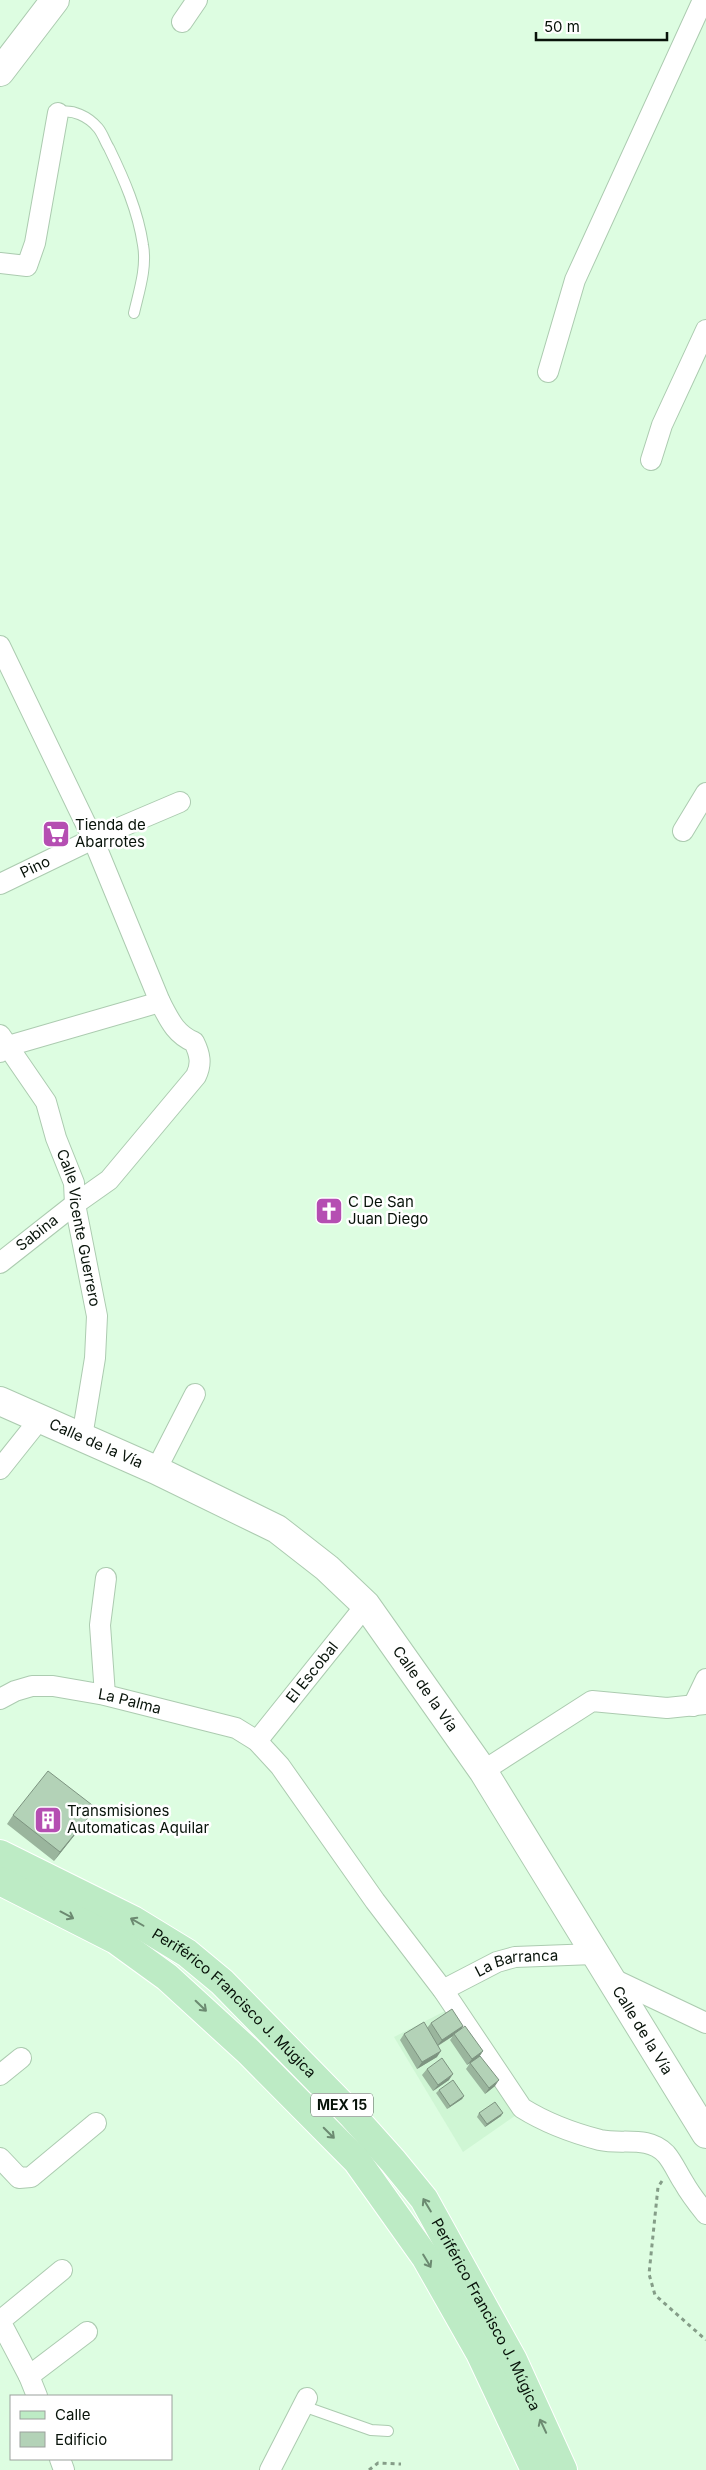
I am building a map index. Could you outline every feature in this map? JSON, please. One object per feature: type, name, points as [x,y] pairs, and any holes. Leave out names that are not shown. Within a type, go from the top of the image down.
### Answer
[{"type":"main road","name":"Periférico Francisco J. Múgica","points":[[0,1854],[133,1920],[187,1953],[222,1982],[351,2114],[424,2199],[513,2360],[563,2470]]},
{"type":"main road","name":"Periférico Francisco J. Múgica","points":[[0,1881],[12,1893],[116,1940],[167,1977],[249,2052],[357,2161],[384,2196],[436,2275],[480,2353],[535,2470]]},
{"type":"street","points":[[0,72],[55,0]]},
{"type":"street","points":[[182,22],[197,0]]},
{"type":"street","points":[[548,372],[575,280],[703,0]]},
{"type":"street","points":[[0,263],[28,266],[35,243],[58,114]]},
{"type":"street","points":[[651,460],[662,426],[706,330]]},
{"type":"street","points":[[0,646],[93,839],[160,1002],[3,1044]]},
{"type":"street","points":[[683,831],[706,793]]},
{"type":"street","name":"Pino","points":[[0,884],[93,839],[180,802]]},
{"type":"street","name":"Sabina","points":[[0,1263],[74,1204],[108,1180],[196,1076],[200,1068],[200,1059],[194,1042],[183,1037],[173,1027],[160,1002]]},
{"type":"street","name":"Calle Vicente Guerrero","points":[[3,1044],[46,1102],[56,1138],[74,1183],[74,1204],[97,1316],[94,1358],[82,1437]]},
{"type":"street","points":[[156,1470],[195,1394]]},
{"type":"street","name":"Calle de la Vía","points":[[0,1401],[39,1420],[156,1470],[277,1529],[327,1568],[366,1605],[482,1771],[706,2134]]},
{"type":"street","points":[[0,1468],[39,1420]]},
{"type":"street","points":[[105,1696],[100,1625],[106,1578]]},
{"type":"street","name":"El Escobal","points":[[257,1742],[366,1605]]},
{"type":"street","points":[[482,1771],[592,1701],[667,1708],[699,1705],[706,1679]]},
{"type":"street","name":"La Palma","points":[[5,1690],[32,1686],[53,1686],[105,1696],[236,1728],[257,1742],[280,1766],[375,1901],[443,1990],[522,2108],[564,2129],[618,2142],[642,2141],[661,2150],[671,2162],[691,2196],[706,2214]]},
{"type":"street","name":"La Barranca","points":[[443,1990],[497,1962],[515,1957],[594,1954]]},
{"type":"street","points":[[609,1977],[706,2023]]},
{"type":"street","points":[[0,2075],[21,2058]]},
{"type":"street","points":[[8,2169],[31,2176],[96,2123]]},
{"type":"street","points":[[37,2395],[29,2376],[0,2321],[62,2270]]},
{"type":"street","points":[[29,2376],[87,2332]]},
{"type":"street","points":[[270,2470],[305,2402]]},
{"type":"lane","points":[[58,114],[64,111],[79,113],[98,128],[134,204],[143,245],[144,266],[134,313]]},
{"type":"lane","points":[[305,2402],[371,2430],[388,2431]]},
{"type":"path","points":[[671,2162],[658,2187],[649,2274],[655,2295],[706,2340]]},
{"type":"path","points":[[369,2470],[378,2463],[401,2464]]},
{"type":"shaded area","points":[[449,2009],[519,2113],[463,2152],[394,2037]]},
{"type":"building","name":"Transmisiones Automaticas Aquilar","points":[[48,1771],[96,1808],[60,1852],[13,1815]]},
{"type":"building","points":[[452,2009],[463,2026],[442,2040],[431,2023]]},
{"type":"building","points":[[424,2022],[441,2051],[422,2062],[404,2034]]},
{"type":"building","points":[[465,2026],[483,2051],[472,2059],[454,2034]]},
{"type":"building","points":[[480,2056],[499,2080],[489,2088],[470,2063]]},
{"type":"building","points":[[442,2058],[453,2074],[438,2085],[427,2069]]},
{"type":"building","points":[[453,2080],[464,2096],[450,2106],[439,2090]]},
{"type":"building","points":[[495,2102],[503,2113],[487,2124],[479,2113]]},
{"type":"place","name":"Tienda de Abarrotes","points":[[56,834]]},
{"type":"place","name":"C De San Juan Diego","points":[[329,1211]]},
{"type":"place","name":"Transmisiones Automaticas Aquilar","points":[[48,1820]]}]
